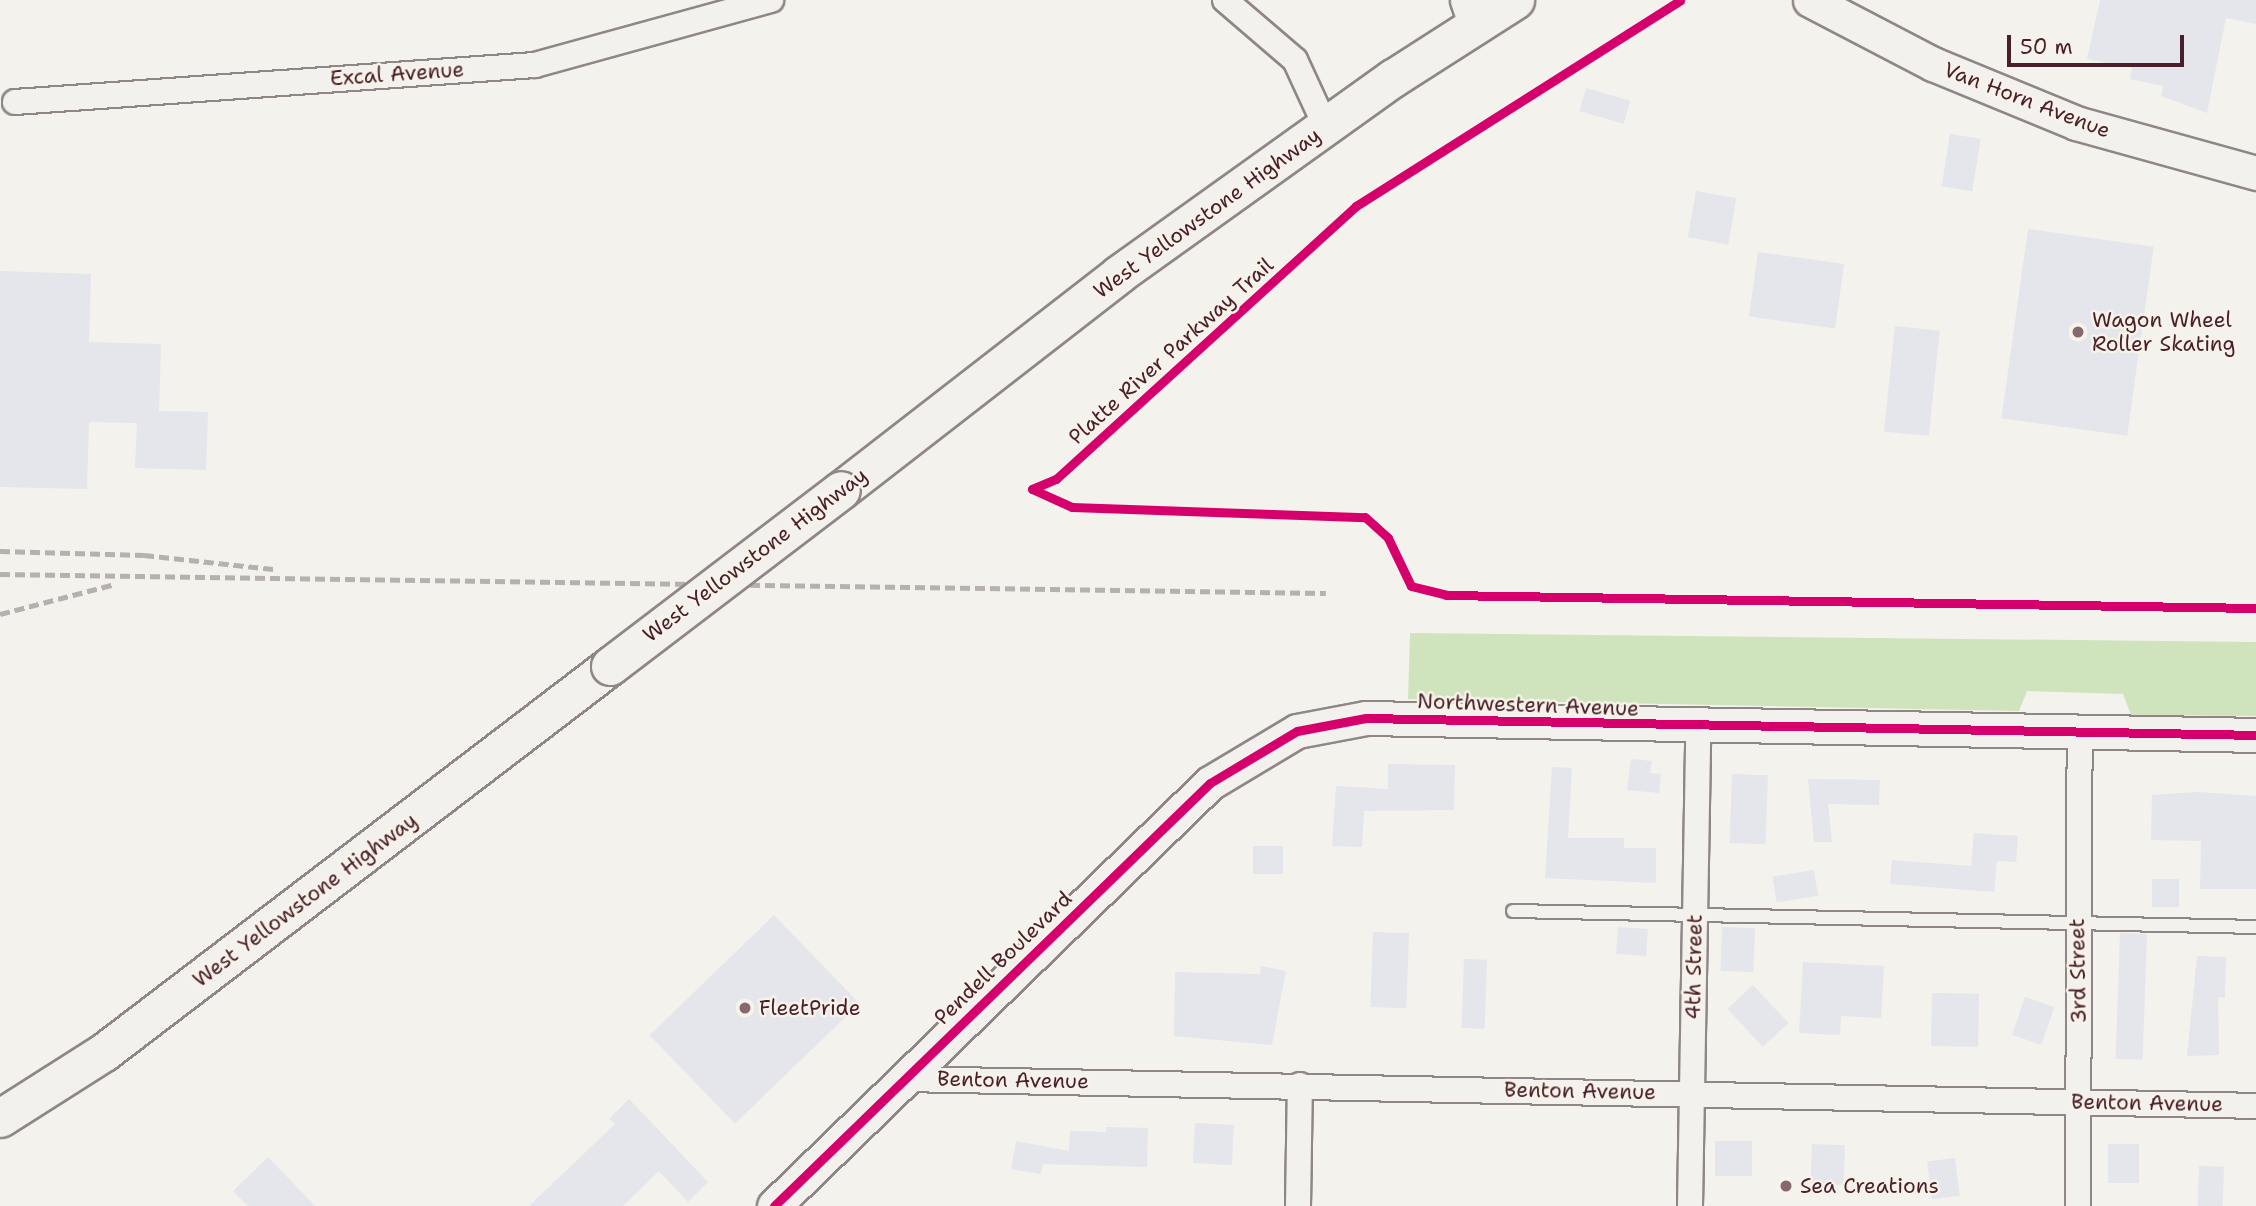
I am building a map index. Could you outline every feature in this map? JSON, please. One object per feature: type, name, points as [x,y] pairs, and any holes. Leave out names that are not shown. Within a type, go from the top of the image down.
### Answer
[{"type":"main road","name":"West Yellowstone Highway","points":[[0,1118],[104,1052],[841,490],[1119,274],[1326,127],[1471,11],[1515,0]]},
{"type":"street","name":"Excal Avenue","points":[[15,102],[535,65],[771,0]]},
{"type":"street","points":[[1225,0],[1295,60],[1326,127]]},
{"type":"street","name":"Van Horn Avenue","points":[[1810,0],[1933,64],[2076,123],[2256,173]]},
{"type":"street","name":"Northwestern Avenue","points":[[1265,745],[1297,731],[1366,718],[2080,736],[2256,735]]},
{"type":"street","name":"4th Street","points":[[1690,1206],[1698,727]]},
{"type":"street","name":"3rd Street","points":[[2078,1206],[2077,924],[2080,736]]},
{"type":"street","name":"Pendell Boulevard","points":[[775,1206],[1210,783],[1265,745]]},
{"type":"street","name":"Benton Avenue","points":[[904,1079],[2256,1106]]},
{"type":"street","points":[[1298,1206],[1300,1085]]},
{"type":"lane","points":[[1513,911],[1695,919],[2256,927]]},
{"type":"green space","points":[[1410,633],[2256,642],[2256,716],[2131,715],[2123,694],[2027,691],[2019,711],[1408,699]]},
{"type":"building","points":[[2100,0],[2256,0],[2256,24],[2226,18],[2207,113],[2161,96],[2163,86],[2130,79],[2132,68],[2087,59]]},
{"type":"building","points":[[1586,88],[1630,101],[1624,124],[1579,111]]},
{"type":"building","points":[[1950,134],[1981,139],[1972,191],[1942,186]]},
{"type":"building","points":[[1696,191],[1736,198],[1728,244],[1688,237]]},
{"type":"building","name":"Wagon Wheel Roller Skating","points":[[2028,229],[2154,247],[2127,436],[2001,418]]},
{"type":"building","points":[[1758,252],[1844,264],[1835,328],[1749,316]]},
{"type":"building","points":[[0,271],[91,274],[89,342],[161,344],[159,411],[208,412],[206,470],[135,468],[137,423],[89,422],[87,489],[0,487]]},
{"type":"building","points":[[1895,326],[1940,331],[1929,436],[1884,431]]},
{"type":"building","points":[[1631,759],[1652,761],[1650,773],[1661,774],[1659,793],[1627,790]]},
{"type":"building","points":[[1388,764],[1455,765],[1454,810],[1364,811],[1362,847],[1332,846],[1336,786],[1388,789]]},
{"type":"building","points":[[1552,767],[1572,768],[1568,838],[1624,838],[1624,848],[1656,848],[1656,883],[1545,878]]},
{"type":"building","points":[[1732,774],[1768,775],[1766,844],[1730,843]]},
{"type":"building","points":[[1808,779],[1880,780],[1879,805],[1828,804],[1832,842],[1814,842]]},
{"type":"building","points":[[2198,792],[2256,796],[2256,889],[2200,889],[2201,841],[2151,840],[2152,795]]},
{"type":"building","points":[[1974,833],[2018,836],[2016,862],[1997,861],[1994,892],[1890,884],[1892,860],[1971,866]]},
{"type":"building","points":[[1253,846],[1283,846],[1283,874],[1253,874]]},
{"type":"building","points":[[1814,870],[1818,896],[1777,902],[1773,877]]},
{"type":"building","points":[[2152,879],[2179,879],[2179,907],[2152,907]]},
{"type":"building","points":[[774,915],[859,1003],[735,1124],[650,1035]]},
{"type":"building","points":[[1618,927],[1648,929],[1646,956],[1616,954]]},
{"type":"building","points":[[1722,927],[1755,928],[1753,972],[1720,971]]},
{"type":"building","points":[[1373,932],[1409,933],[1406,1008],[1370,1007]]},
{"type":"building","points":[[2120,933],[2147,934],[2143,1060],[2116,1059]]},
{"type":"building","points":[[2197,956],[2226,957],[2225,998],[2218,997],[2219,1055],[2187,1056]]},
{"type":"building","points":[[1464,959],[1487,960],[1485,1029],[1462,1028]]},
{"type":"building","points":[[1803,962],[1884,966],[1881,1018],[1841,1016],[1840,1035],[1799,1033]]},
{"type":"building","points":[[1261,966],[1286,971],[1272,1045],[1174,1036],[1175,972],[1260,974]]},
{"type":"building","points":[[1753,985],[1788,1023],[1763,1047],[1727,1009]]},
{"type":"building","points":[[1932,993],[1979,994],[1978,1047],[1931,1046]]},
{"type":"building","points":[[2025,997],[2054,1007],[2041,1045],[2012,1035]]},
{"type":"building","points":[[629,1099],[708,1182],[688,1202],[659,1171],[623,1206],[529,1206],[615,1124],[609,1119]]},
{"type":"building","points":[[1195,1123],[1234,1125],[1232,1165],[1193,1163]]},
{"type":"building","points":[[1106,1127],[1148,1128],[1147,1167],[1043,1164],[1041,1174],[1011,1169],[1016,1141],[1069,1151],[1070,1131],[1106,1132]]},
{"type":"building","points":[[1715,1141],[1752,1141],[1752,1176],[1715,1176]]},
{"type":"building","points":[[1812,1144],[1845,1145],[1844,1185],[1811,1184]]},
{"type":"building","points":[[2108,1144],[2139,1144],[2139,1183],[2108,1183]]},
{"type":"building","points":[[268,1157],[315,1206],[248,1206],[233,1191]]},
{"type":"building","points":[[1955,1158],[1960,1196],[1932,1199],[1927,1161]]},
{"type":"building","points":[[2199,1166],[2224,1167],[2223,1206],[2198,1206]]},
{"type":"railway","points":[[0,551],[144,555],[273,569]]},
{"type":"railway","points":[[0,574],[1326,593]]},
{"type":"railway","points":[[0,614],[115,584]]},
{"type":"cycle path","name":"Platte River Parkway Trail","points":[[1032,489],[1056,479],[1356,206],[1680,0]]},
{"type":"cycle path","points":[[1032,489],[1072,507],[1365,517],[1388,538],[1411,586],[1446,595],[2256,608]]},
{"type":"cycle path","points":[[774,1206],[1210,783],[1297,731],[1366,718],[2256,735]]},
{"type":"place","name":"Wagon Wheel Roller Skating","points":[[2078,332]]},
{"type":"place","name":"FleetPride","points":[[745,1008]]},
{"type":"place","name":"Sea Creations","points":[[1786,1186]]}]
